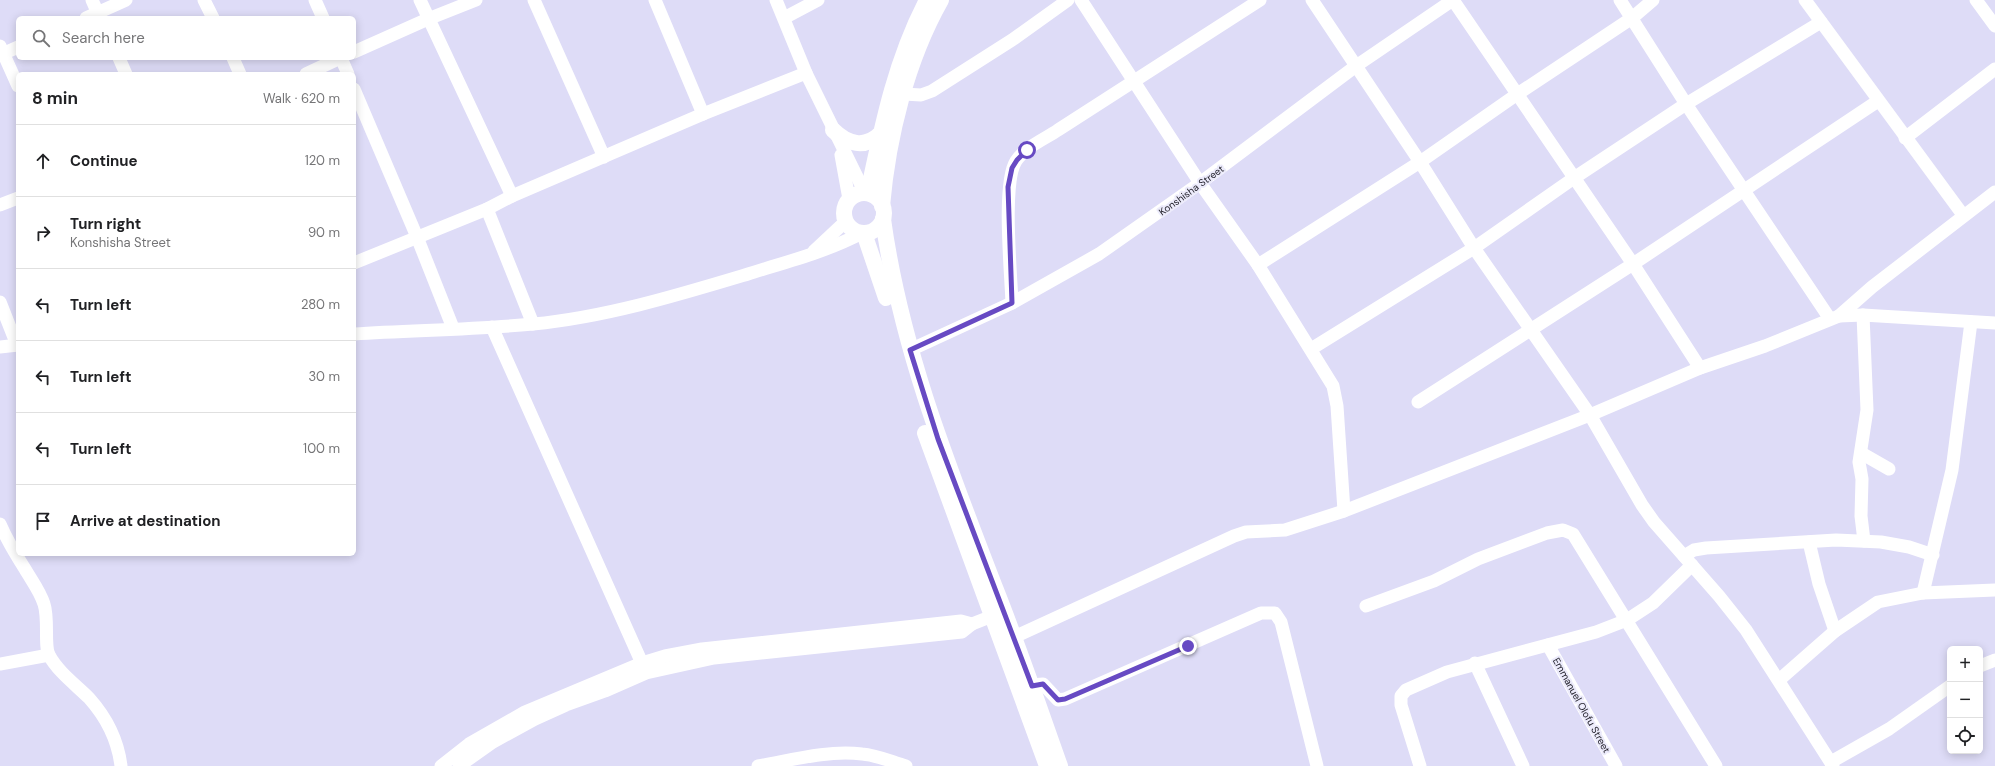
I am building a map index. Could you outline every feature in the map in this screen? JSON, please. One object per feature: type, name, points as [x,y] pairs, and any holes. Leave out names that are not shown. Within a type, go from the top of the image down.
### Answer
[{"type":"main road","points":[[866,193],[880,134],[904,51],[914,26],[928,0]]},
{"type":"main road","points":[[941,0],[918,50],[904,94],[888,157],[883,212],[890,266],[910,350],[938,439],[999,613],[1047,766]]},
{"type":"main road","points":[[836,137],[856,144],[871,141],[880,134]]},
{"type":"main road","points":[[866,193],[877,198],[883,212],[876,229],[863,233],[852,230],[845,222],[844,210],[849,199],[856,194],[866,193]]},
{"type":"main road","points":[[863,233],[881,278],[916,408],[957,523],[999,613],[1014,637],[1060,766]]},
{"type":"street","points":[[92,0],[99,15],[126,0]]},
{"type":"street","points":[[204,0],[212,16]]},
{"type":"street","points":[[315,0],[322,16]]},
{"type":"street","points":[[420,0],[512,196]]},
{"type":"street","points":[[356,51],[428,19],[476,0]]},
{"type":"street","points":[[534,0],[604,157]]},
{"type":"street","points":[[655,0],[704,114]]},
{"type":"street","points":[[776,0],[806,73],[836,137],[866,193]]},
{"type":"street","points":[[784,18],[818,0]]},
{"type":"street","points":[[904,94],[921,95],[932,91],[1012,40],[1068,0]]},
{"type":"street","points":[[1081,0],[1200,183],[1258,265],[1333,386],[1336,396],[1344,511]]},
{"type":"street","points":[[1012,303],[1008,187],[1012,168],[1017,160],[1027,150],[1260,0]]},
{"type":"street","points":[[1312,0],[1420,162],[1474,248],[1590,415],[1642,506],[1746,630],[1832,764],[1889,729],[1947,688]]},
{"type":"street","points":[[1453,0],[1516,95],[1633,264],[1700,368]]},
{"type":"street","name":"Konshisha Street","points":[[910,350],[1012,303],[1099,254],[1200,183],[1356,66],[1453,0]]},
{"type":"street","points":[[1620,0],[1686,104],[1744,191],[1834,318]]},
{"type":"street","points":[[1258,265],[1420,162],[1516,95],[1632,18],[1653,0]]},
{"type":"street","points":[[1811,2],[1821,22],[1963,215]]},
{"type":"street","points":[[1982,2],[1995,26]]},
{"type":"street","points":[[1311,349],[1474,248],[1574,178],[1686,104],[1821,22]]},
{"type":"street","points":[[16,48],[1,52],[16,82]]},
{"type":"street","points":[[120,60],[125,72]]},
{"type":"street","points":[[234,60],[239,72]]},
{"type":"street","points":[[310,72],[337,60]]},
{"type":"street","points":[[342,60],[347,72]]},
{"type":"street","points":[[1905,138],[1995,69]]},
{"type":"street","points":[[356,262],[487,209],[512,196],[704,114],[806,73]]},
{"type":"street","points":[[356,94],[417,237],[453,328]]},
{"type":"street","points":[[1418,402],[1633,264],[1878,101]]},
{"type":"street","points":[[836,137],[849,199]]},
{"type":"street","points":[[1834,318],[1963,215],[1995,192]]},
{"type":"street","points":[[0,205],[16,199]]},
{"type":"street","points":[[487,209],[533,324]]},
{"type":"street","points":[[809,255],[845,222]]},
{"type":"street","points":[[356,334],[533,324],[580,317],[647,303],[809,255],[849,240],[863,233]]},
{"type":"street","points":[[0,302],[16,341]]},
{"type":"street","points":[[1863,315],[1867,410],[1859,462],[1862,479],[1861,516],[1864,541]]},
{"type":"street","points":[[1014,637],[1234,536],[1246,532],[1286,530],[1344,511],[1590,415],[1700,368],[1765,346],[1834,318],[1863,315],[1995,323]]},
{"type":"street","points":[[1923,593],[1952,470],[1971,322]]},
{"type":"street","points":[[492,327],[644,668]]},
{"type":"street","points":[[0,347],[16,346]]},
{"type":"street","points":[[1861,453],[1889,469]]},
{"type":"street","points":[[0,524],[6,538],[16,554]]},
{"type":"street","points":[[1366,606],[1434,580],[1478,559],[1548,533],[1563,530],[1573,534],[1716,766]]},
{"type":"street","points":[[1420,766],[1405,723],[1401,705],[1402,696],[1406,690],[1447,672],[1475,663],[1596,632],[1627,620],[1653,603],[1688,561],[1694,550],[1836,540],[1880,542],[1909,547],[1933,554]]},
{"type":"street","points":[[1809,542],[1819,584],[1835,631]]},
{"type":"street","points":[[17,556],[39,590],[44,605],[48,624],[47,644],[49,655],[73,684],[89,698],[106,722],[116,742],[121,766]]},
{"type":"street","points":[[1779,680],[1835,631],[1878,602],[1889,598],[1923,593],[1995,590]]},
{"type":"street","points":[[459,766],[493,742],[535,719],[566,705],[605,691],[665,656],[702,649],[961,622],[972,624],[999,613]]},
{"type":"street","points":[[1032,686],[1043,684],[1058,700],[1065,699],[1261,613],[1275,613],[1281,622],[1317,766]]},
{"type":"street","name":"Emmanuel Olofu Street","points":[[1548,645],[1616,766]]},
{"type":"street","points":[[0,664],[49,655]]},
{"type":"street","points":[[1983,665],[1995,660]]},
{"type":"street","points":[[1475,663],[1523,766]]},
{"type":"street","points":[[440,766],[469,744],[525,712],[644,668]]},
{"type":"street","points":[[758,766],[809,756],[844,754],[874,756],[906,766]]},
{"type":"route","points":[[1027,150],[1017,160],[1012,168],[1008,187],[1012,303],[910,350],[931,418],[1032,686],[1043,684],[1058,700],[1065,699],[1188,646]]}]
